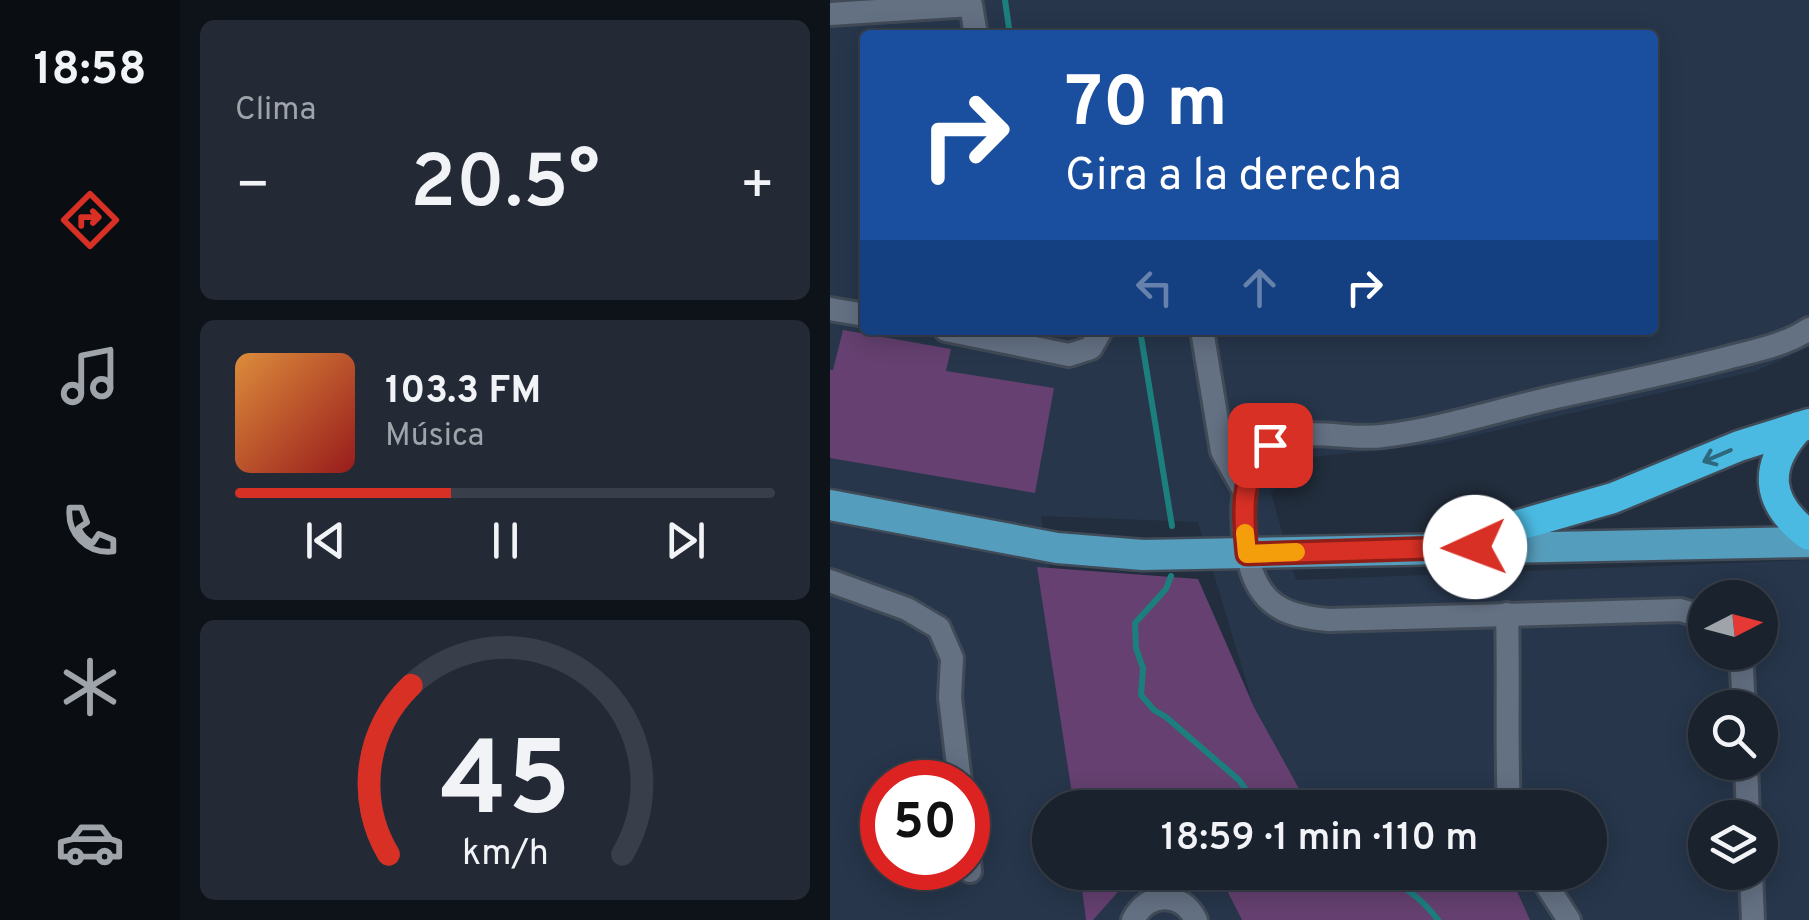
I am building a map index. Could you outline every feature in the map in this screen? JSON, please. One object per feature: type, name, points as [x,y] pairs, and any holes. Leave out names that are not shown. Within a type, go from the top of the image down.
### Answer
[{"type":"highway","points":[[1804,425],[1780,452],[1773,483],[1779,506],[1809,538]]},
{"type":"highway","points":[[1440,548],[1596,504],[1740,446],[1804,425]]},
{"type":"main road","points":[[830,505],[1089,552],[1247,554],[1809,538]]},
{"type":"street","points":[[830,14],[972,5],[975,30]]},
{"type":"street","points":[[830,309],[860,315]]},
{"type":"street","points":[[1688,613],[1298,618],[1269,602],[1254,577],[1247,554],[1246,492],[1253,464],[1270,445],[1297,434],[1362,438],[1408,433],[1778,344],[1809,329]]},
{"type":"street","points":[[971,335],[1068,354],[1091,348],[1099,335]]},
{"type":"street","points":[[1203,335],[1222,451],[1246,492]]},
{"type":"street","points":[[830,582],[907,609],[940,628],[952,658],[950,698],[957,760]]},
{"type":"street","points":[[1507,614],[1508,790]]},
{"type":"street","points":[[1550,890],[1569,920]]},
{"type":"street","points":[[1752,890],[1753,920]]},
{"type":"street","points":[[1133,920],[1141,907],[1160,898],[1181,902],[1196,920]]},
{"type":"shaded area","points":[[830,0],[1809,0],[1809,347],[1756,371],[1437,444],[1293,459],[1271,493],[1296,580],[1809,560],[1809,920],[1530,920],[1517,890],[1607,890],[1607,790],[1300,790],[1254,707],[1198,522],[1041,516],[1084,790],[1032,790],[1032,890],[1227,890],[1242,920],[830,920]]},
{"type":"shaded area","points":[[843,330],[951,349],[946,371],[1054,388],[1035,493],[830,458],[833,370]]},
{"type":"shaded area","points":[[1037,567],[1198,579],[1254,707],[1300,790],[1071,790]]},
{"type":"shaded area","points":[[1082,890],[1120,890],[1093,920],[1086,920]]},
{"type":"shaded area","points":[[1227,890],[1517,890],[1530,920],[1242,920]]},
{"type":"waterway","points":[[1005,0],[1009,30]]},
{"type":"waterway","points":[[1141,335],[1172,526]]},
{"type":"waterway","points":[[1171,576],[1166,589],[1135,623],[1136,648],[1143,668],[1141,695],[1246,790]]},
{"type":"waterway","points":[[1407,890],[1438,920]]},
{"type":"slow traffic","points":[[1245,533],[1247,554],[1296,552]]},
{"type":"route","points":[[1270,445],[1253,464],[1248,479],[1244,523],[1247,554],[1475,547]]}]
